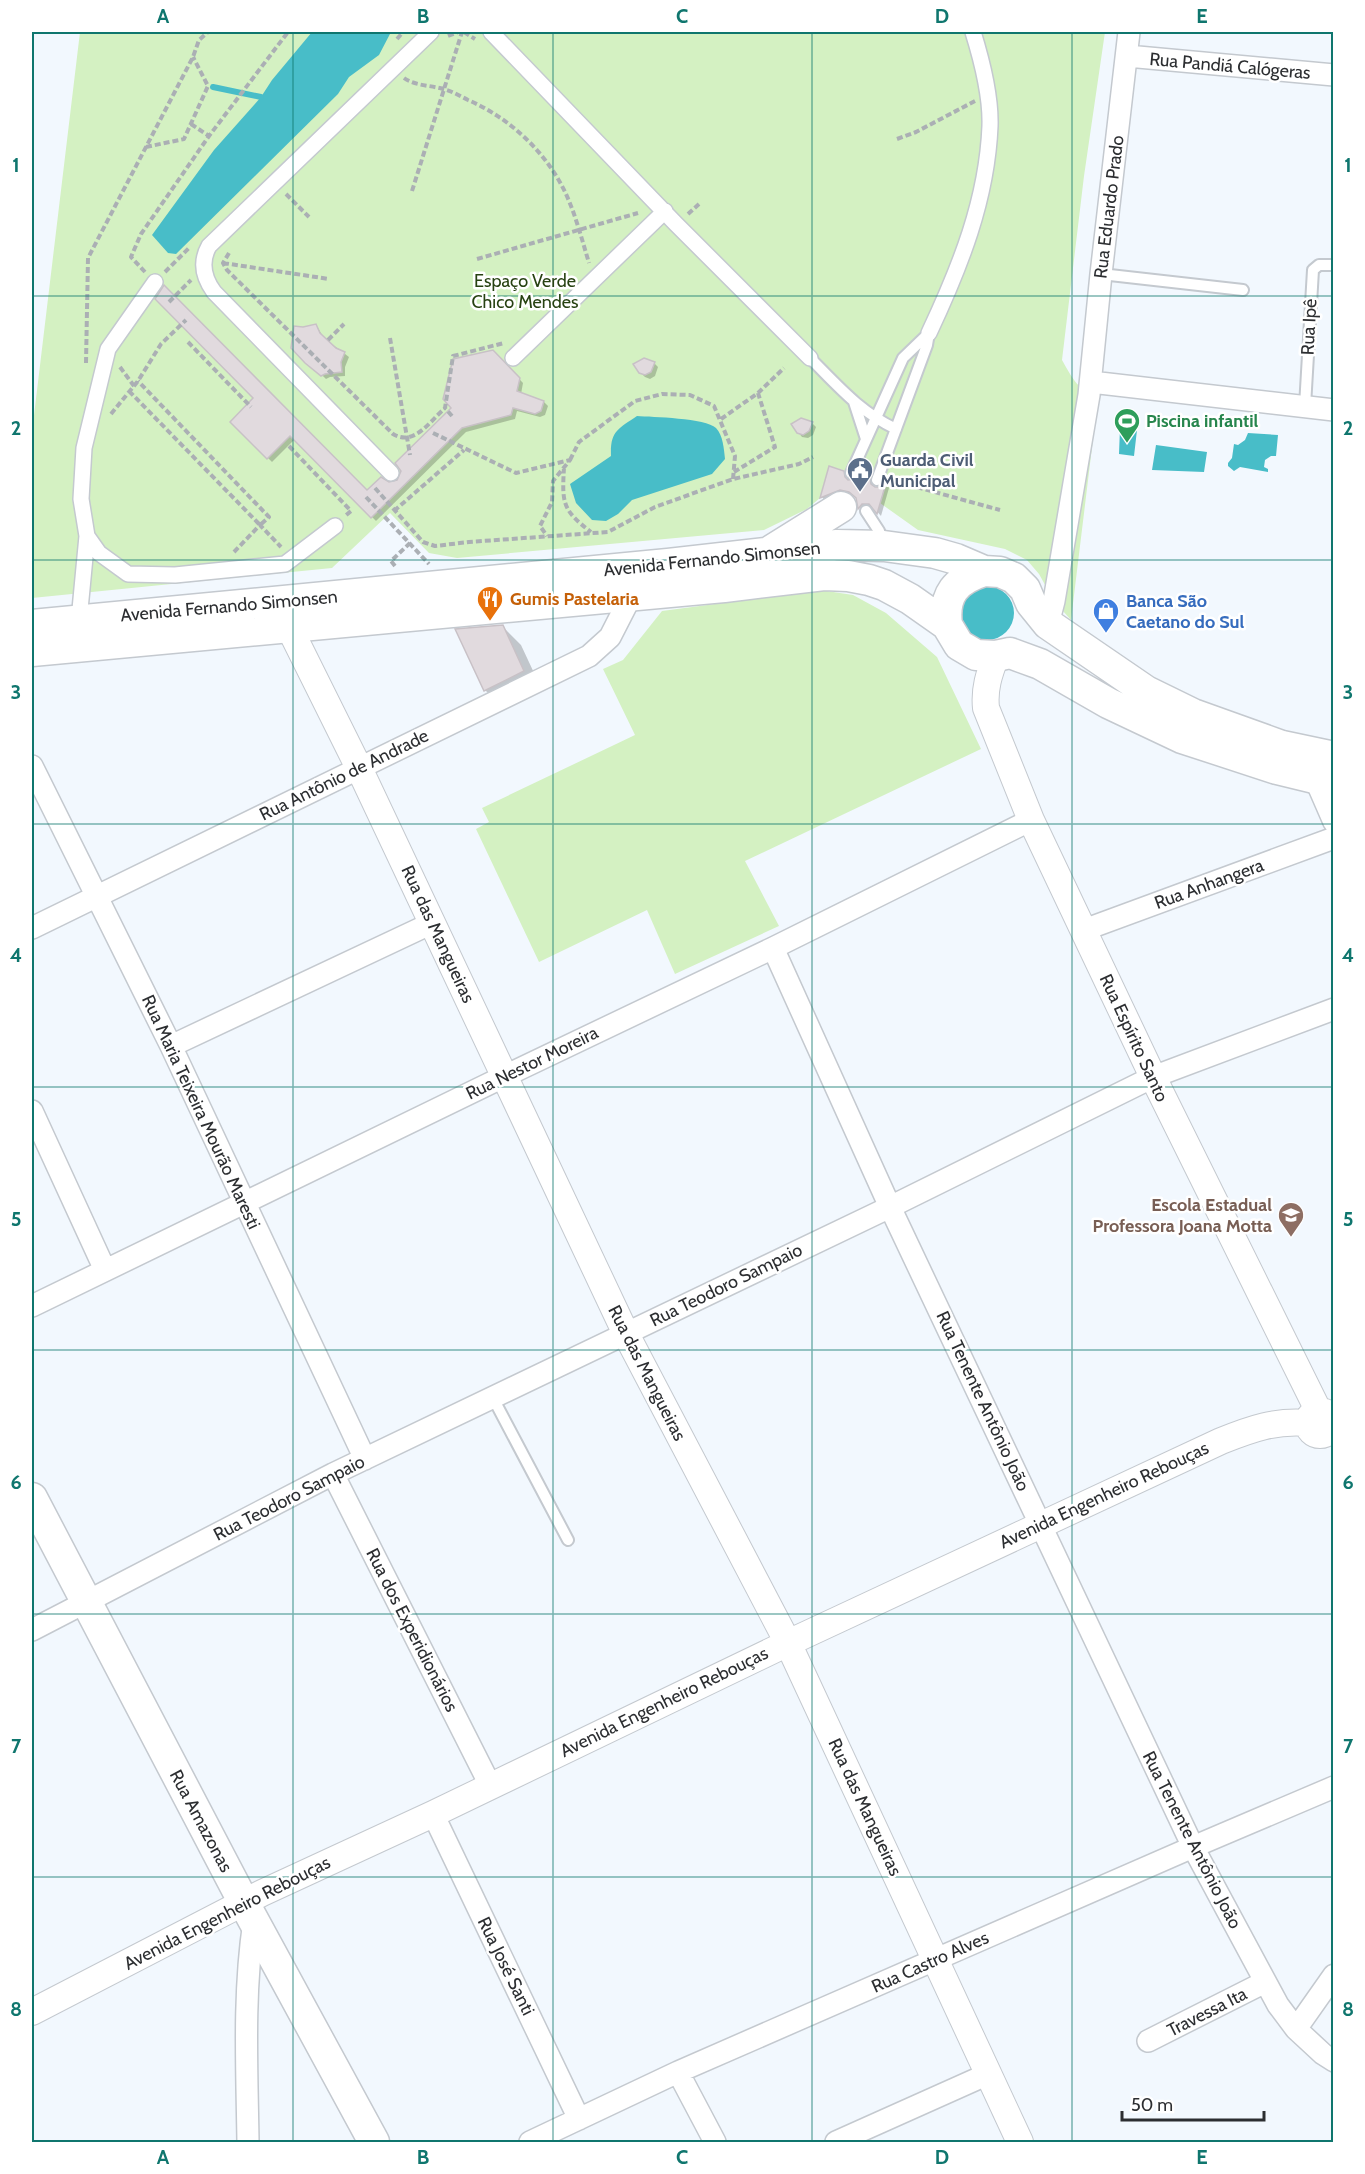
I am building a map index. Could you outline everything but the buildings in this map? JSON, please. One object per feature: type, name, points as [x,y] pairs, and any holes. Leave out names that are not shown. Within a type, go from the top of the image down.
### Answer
[{"type":"main road","points":[[768,553],[813,523],[850,507]]},
{"type":"main road","name":"Avenida Fernando Simonsen","points":[[32,651],[283,614],[668,564],[837,545],[884,546],[946,556],[984,571],[1000,572],[1014,578],[1025,589],[1039,614],[1146,691],[1193,714],[1282,746],[1303,751],[1327,771]]},
{"type":"main road","points":[[947,626],[946,611],[952,592],[967,577],[984,571]]},
{"type":"main road","name":"Avenida Fernando Simonsen","points":[[32,625],[79,620],[283,614],[632,594],[724,587],[824,575],[848,576],[884,585],[909,599],[947,626],[959,645],[976,655],[1003,655],[1040,664],[1108,703],[1182,738],[1277,769],[1327,771]]},
{"type":"main road","points":[[1003,655],[1029,632],[1032,618],[1039,614]]},
{"type":"main road","name":"Rua Amazonas","points":[[32,1498],[249,1912],[374,2142]]},
{"type":"street","points":[[491,32],[810,358]]},
{"type":"street","points":[[929,333],[963,256],[980,201],[986,166],[990,125],[981,56],[974,32]]},
{"type":"street","name":"Rua Eduardo Prado","points":[[1039,614],[1054,601],[1091,382],[1129,32]]},
{"type":"street","points":[[391,473],[213,292],[206,279],[215,264],[203,260],[209,246],[437,36]]},
{"type":"street","name":"Rua Pandiá Calógeras","points":[[1126,56],[1334,75]]},
{"type":"street","points":[[513,358],[665,211]]},
{"type":"street","points":[[79,620],[87,536],[81,499],[84,447],[108,349],[155,282]]},
{"type":"street","points":[[1091,382],[1334,410]]},
{"type":"street","points":[[87,536],[99,553],[128,574],[175,575],[285,564],[335,526]]},
{"type":"street","name":"Rua Antônio de Andrade","points":[[32,928],[589,656],[610,637],[632,594]]},
{"type":"street","name":"Rua das Mangueiras","points":[[283,614],[359,768],[626,1334],[788,1643],[1020,2142]]},
{"type":"street","name":"Rua Espírito Santo","points":[[1003,655],[987,681],[986,708],[1031,820],[1153,1077],[1325,1429]]},
{"type":"street","name":"Rua Maria Teixeira Mourão Maresti","points":[[32,766],[171,1046],[365,1459]]},
{"type":"street","points":[[1327,771],[1334,822]]},
{"type":"street","name":"Rua Nestor Moreira","points":[[32,1306],[773,948],[1031,820]]},
{"type":"street","name":"Rua Anhangera","points":[[1084,930],[1334,838]]},
{"type":"street","points":[[171,1046],[432,923]]},
{"type":"street","name":"Rua Tenente Antônio João","points":[[773,948],[890,1207],[1192,1847],[1278,2005],[1296,2029],[1334,2061]]},
{"type":"street","name":"Rua Teodoro Sampaio","points":[[32,1630],[333,1474],[890,1207],[1153,1077],[1334,1009]]},
{"type":"street","points":[[32,1111],[105,1270]]},
{"type":"street","name":"Avenida Engenheiro Rebouças","points":[[32,2012],[249,1912],[490,1785],[1041,1524],[1253,1428],[1273,1423],[1325,1429]]},
{"type":"street","name":"Rua dos Experidionários","points":[[333,1474],[490,1785]]},
{"type":"street","name":"Rua Castro Alves","points":[[536,2141],[678,2072],[1334,1787]]},
{"type":"street","name":"Rua José Santi","points":[[433,1814],[579,2119]]},
{"type":"street","points":[[248,2142],[246,2001],[249,1912]]},
{"type":"street","points":[[1296,2029],[1334,1975]]},
{"type":"street","name":"Travessa Ita","points":[[1148,2042],[1265,1982]]},
{"type":"street","points":[[678,2072],[715,2142]]},
{"type":"street","points":[[836,2142],[988,2074]]},
{"type":"lane","name":"Rua Ipê","points":[[1305,406],[1313,270],[1319,265],[1334,265]]},
{"type":"lane","points":[[1101,274],[1244,290]]},
{"type":"lane","points":[[851,473],[903,358],[929,333]]},
{"type":"lane","points":[[882,479],[896,429],[927,345],[929,333]]},
{"type":"lane","points":[[810,358],[854,402],[875,419],[896,429]]},
{"type":"lane","points":[[854,402],[866,439]]},
{"type":"lane","points":[[850,507],[879,531],[884,546]]},
{"type":"lane","points":[[493,1398],[568,1540]]},
{"type":"path","points":[[86,364],[88,258],[193,57],[199,40],[208,32]]},
{"type":"path","points":[[130,257],[141,234],[208,136],[288,32]]},
{"type":"path","points":[[437,36],[461,32],[472,36],[481,45]]},
{"type":"path","points":[[412,190],[461,32]]},
{"type":"path","points":[[146,147],[184,139],[208,86],[193,57]]},
{"type":"path","points":[[397,87],[403,77],[413,71]]},
{"type":"path","points":[[403,77],[409,82],[444,89],[474,102],[501,119],[527,140],[558,179],[580,229],[592,268]]},
{"type":"path","points":[[897,139],[916,132],[981,98]]},
{"type":"path","points":[[191,124],[208,136]]},
{"type":"path","points":[[296,187],[285,194],[309,217]]},
{"type":"path","points":[[633,220],[634,206]]},
{"type":"path","points":[[477,260],[635,213]]},
{"type":"path","points":[[169,302],[236,246]]},
{"type":"path","points":[[581,271],[597,256]]},
{"type":"path","points":[[215,264],[393,434],[401,439],[408,439],[416,435],[445,408],[453,356],[510,342]]},
{"type":"path","points":[[215,264],[329,279]]},
{"type":"path","points":[[110,415],[138,381],[161,344],[186,320]]},
{"type":"path","points":[[328,340],[344,324]]},
{"type":"path","points":[[390,338],[410,455]]},
{"type":"path","points":[[188,342],[250,407]]},
{"type":"path","points":[[721,419],[758,393],[784,368]]},
{"type":"path","points":[[138,381],[269,517],[214,571]]},
{"type":"path","points":[[129,391],[292,558]]},
{"type":"path","points":[[734,472],[775,447],[758,393]]},
{"type":"path","points":[[547,536],[540,526],[552,502],[553,481],[570,460],[579,442],[635,401],[662,394],[690,395],[714,406],[735,456],[733,479]]},
{"type":"path","points":[[445,408],[453,416]]},
{"type":"path","points":[[433,434],[516,473],[570,460]]},
{"type":"path","points":[[289,446],[351,511]]},
{"type":"path","points":[[394,511],[464,450]]},
{"type":"path","points":[[375,488],[423,542],[435,546],[608,532],[655,507],[733,479],[799,464],[813,457]]},
{"type":"path","points":[[564,467],[563,496],[568,511],[592,533]]},
{"type":"path","points":[[882,479],[1000,510],[998,504]]},
{"type":"path","points":[[906,485],[913,481]]},
{"type":"path","points":[[366,497],[410,543],[391,561],[398,569]]},
{"type":"green space","name":"Espaço Verde Chico Mendes","points":[[80,32],[1105,32],[1084,176],[1062,360],[1081,388],[1098,398],[1071,620],[1054,601],[1039,574],[1027,560],[1005,549],[918,530],[880,503],[886,483],[829,466],[820,498],[807,509],[764,530],[457,558],[429,553],[390,513],[332,568],[32,598],[32,432]]},
{"type":"green space","points":[[820,590],[853,595],[886,613],[937,657],[981,749],[745,861],[779,926],[675,974],[647,910],[539,962],[476,829],[489,822],[482,808],[635,735],[603,669],[623,660],[662,611]]},
{"type":"water","points":[[312,32],[391,32],[379,55],[349,77],[338,94],[176,254],[168,253],[152,235],[214,150],[261,97],[272,80]]},
{"type":"water","points":[[637,416],[678,419],[710,425],[720,434],[725,459],[712,474],[632,500],[618,514],[606,521],[592,520],[576,503],[570,484],[611,456],[612,441],[616,432]]},
{"type":"water","name":"Piscina infantil","points":[[1120,428],[1137,430],[1134,456],[1119,454]]},
{"type":"water","points":[[1248,433],[1278,435],[1276,456],[1265,460],[1264,467],[1268,469],[1268,472],[1240,467],[1234,471],[1228,466],[1234,444],[1238,445],[1245,440]]},
{"type":"water","points":[[1156,445],[1207,452],[1204,472],[1152,470]]},
{"type":"water","points":[[982,586],[992,586],[1006,594],[1012,603],[1014,613],[1012,623],[1006,632],[992,640],[982,640],[965,628],[960,618],[960,608],[972,591]]},
{"type":"waterway","points":[[213,87],[261,97]]},
{"type":"place","name":"Piscina infantil","points":[[1127,444]]},
{"type":"place","name":"Guarda Civil Municipal","points":[[860,493]]},
{"type":"place","name":"Gumis Pastelaria","points":[[490,622]]},
{"type":"place","name":"Banca São Caetano do Sul","points":[[1106,634]]},
{"type":"place","name":"Escola Estadual Professora Joana Motta","points":[[1291,1238]]}]
